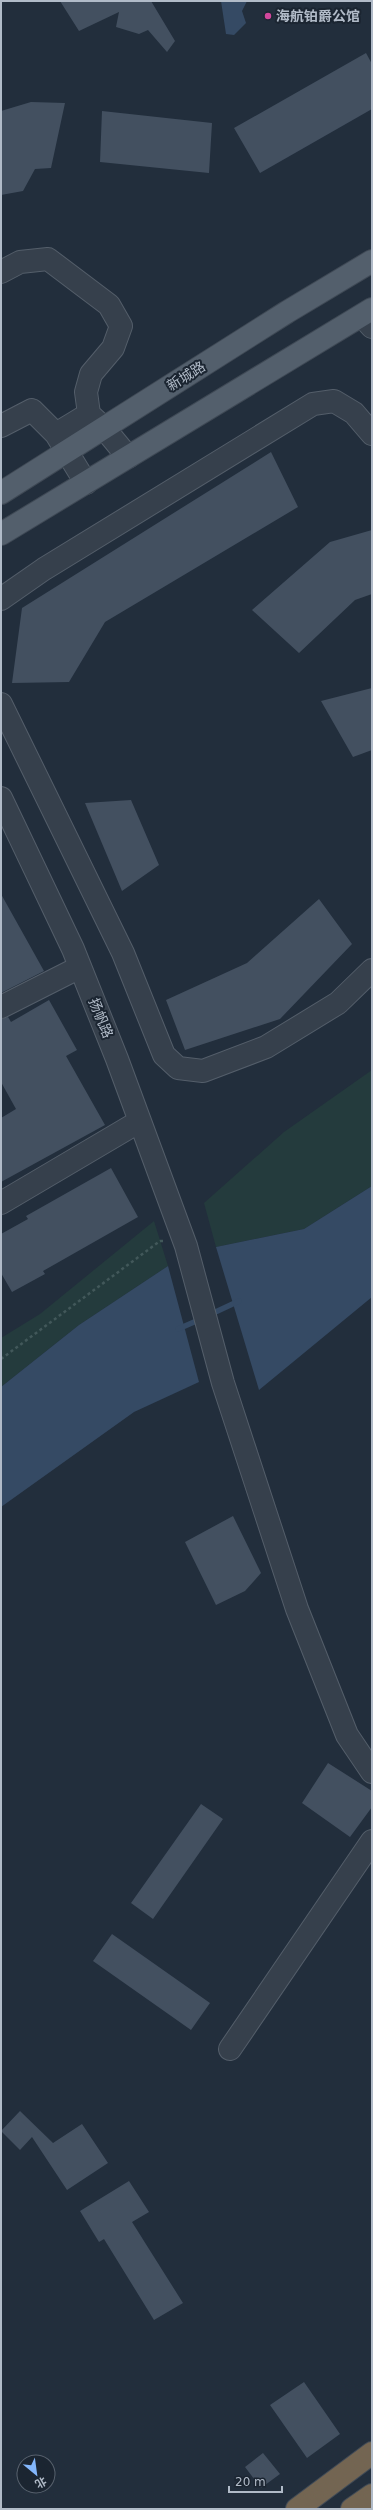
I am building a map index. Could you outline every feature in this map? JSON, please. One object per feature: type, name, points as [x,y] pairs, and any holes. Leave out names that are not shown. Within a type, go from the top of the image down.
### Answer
[{"type":"highway","points":[[297,2509],[372,2453]]},
{"type":"highway","points":[[352,2509],[372,2495]]},
{"type":"main road","name":"新城路","points":[[1,494],[62,442],[281,316],[372,261]]},
{"type":"main road","points":[[1,534],[128,457],[369,318]]},
{"type":"street","points":[[1,272],[20,262],[48,259],[109,305],[121,326],[113,348],[91,374],[86,392],[97,421],[128,457]]},
{"type":"street","points":[[1,599],[44,569],[314,404],[334,401],[354,413],[372,434]]},
{"type":"street","points":[[1,426],[32,410],[62,442],[86,483]]},
{"type":"street","points":[[1,704],[124,953],[164,1055],[178,1068],[203,1071],[266,1047],[338,1004],[372,970]]},
{"type":"street","name":"扬帆路","points":[[1,798],[8,824],[80,966],[140,1121],[186,1246],[223,1383],[298,1609],[347,1735],[368,1759]]},
{"type":"street","points":[[1,1007],[80,966]]},
{"type":"street","points":[[1,1204],[140,1121]]},
{"type":"street","points":[[230,2049],[372,1841]]},
{"type":"path","points":[[1,1359],[160,1241],[186,1246]]},
{"type":"green space","points":[[372,1070],[372,1186],[304,1229],[216,1247],[204,1203],[284,1132]]},
{"type":"green space","points":[[154,1221],[168,1266],[79,1325],[1,1387],[1,1338],[40,1314]]},
{"type":"water","points":[[221,1],[247,1],[242,11],[246,23],[234,35],[226,34]]},
{"type":"water","points":[[372,1186],[372,1297],[259,1390],[216,1247],[304,1229]]},
{"type":"water","points":[[168,1266],[199,1382],[134,1412],[1,1507],[1,1387],[79,1325]]},
{"type":"building","points":[[60,1],[151,1],[175,41],[167,52],[148,30],[139,34],[116,27],[119,12],[79,31]]},
{"type":"building","points":[[366,53],[372,64],[372,109],[260,173],[234,128]]},
{"type":"building","points":[[31,102],[65,103],[51,168],[35,169],[23,191],[1,195],[1,111]]},
{"type":"building","points":[[102,111],[212,123],[209,173],[100,162]]},
{"type":"building","points":[[271,452],[298,507],[105,622],[69,682],[12,683],[22,608]]},
{"type":"building","points":[[372,530],[372,594],[355,600],[299,653],[252,610],[330,542]]},
{"type":"building","points":[[372,688],[372,750],[353,757],[321,701]]},
{"type":"building","points":[[131,800],[159,865],[122,891],[85,803]]},
{"type":"building","points":[[1,894],[44,971],[1,993]]},
{"type":"building","points":[[319,899],[352,944],[280,1019],[185,1050],[166,1000],[247,963]]},
{"type":"building","points":[[49,1000],[77,1050],[66,1056],[105,1125],[1,1182],[1,1118],[16,1109],[1,1082],[1,1019],[8,1017],[11,1022]]},
{"type":"building","points":[[111,1168],[138,1217],[43,1271],[45,1274],[12,1292],[1,1273],[1,1234],[28,1219],[26,1216]]},
{"type":"building","points":[[233,1516],[261,1573],[245,1591],[216,1605],[185,1542]]},
{"type":"building","points":[[328,1763],[372,1791],[372,1807],[350,1837],[302,1803]]},
{"type":"building","points":[[201,1804],[223,1819],[153,1919],[131,1903]]},
{"type":"building","points":[[112,1934],[210,2003],[191,2030],[93,1961]]},
{"type":"building","points":[[20,2111],[53,2143],[82,2124],[108,2163],[67,2190],[32,2137],[20,2150],[1,2131]]},
{"type":"building","points":[[129,2181],[149,2212],[132,2222],[183,2303],[154,2320],[104,2239],[99,2242],[80,2211]]},
{"type":"building","points":[[304,2382],[340,2434],[307,2458],[270,2405]]},
{"type":"building","points":[[263,2453],[280,2474],[261,2488],[245,2467]]},
{"type":"waterway","points":[[209,1315],[239,1301]]},
{"type":"waterway","points":[[178,1329],[201,1319]]},
{"type":"place","name":"海航铂爵公馆","points":[[268,16]]}]
